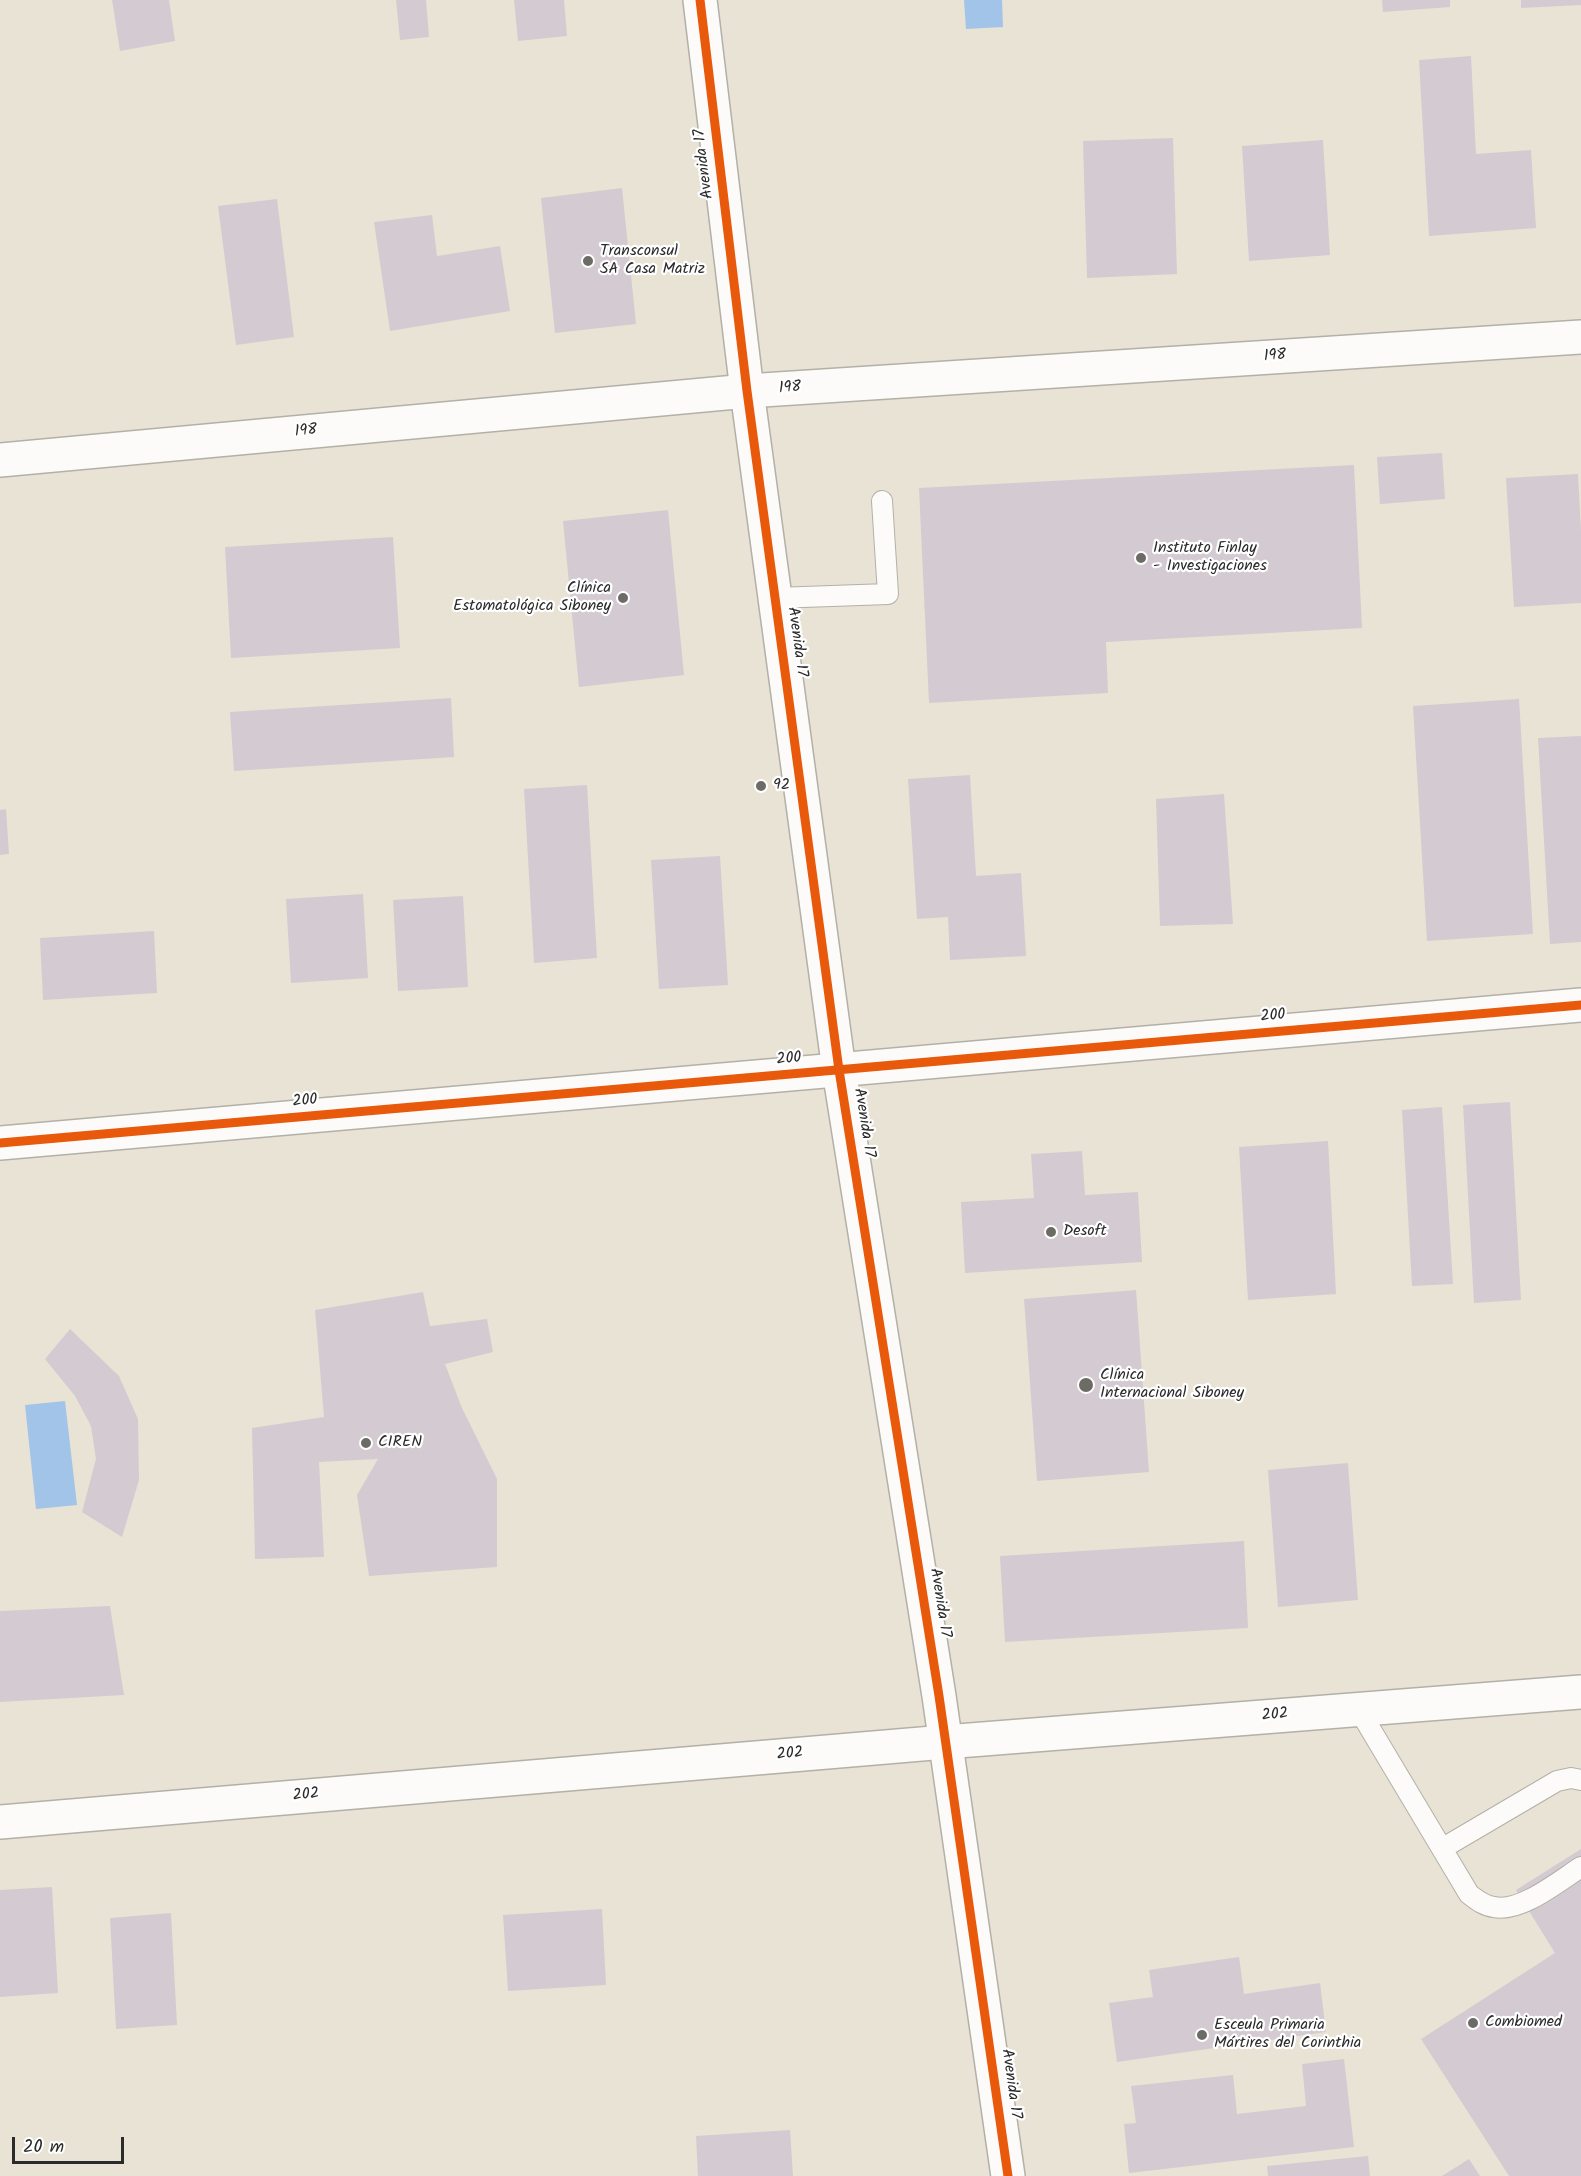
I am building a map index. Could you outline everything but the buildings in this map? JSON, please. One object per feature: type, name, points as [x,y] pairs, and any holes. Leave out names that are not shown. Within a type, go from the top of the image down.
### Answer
[{"type":"street","name":"Avenida 17","points":[[700,0],[747,391],[839,1070],[945,1742],[1008,2176]]},
{"type":"street","name":"198","points":[[0,460],[747,391],[1581,337]]},
{"type":"street","name":"200","points":[[0,1143],[1581,1005]]},
{"type":"street","name":"202","points":[[0,1822],[945,1742],[1581,1692]]},
{"type":"lane","points":[[775,598],[888,594],[882,501]]},
{"type":"lane","points":[[1359,1710],[1469,1894],[1481,1903],[1495,1908],[1523,1903],[1581,1868]]},
{"type":"lane","points":[[1443,1848],[1557,1782],[1571,1778],[1581,1780]]},
{"type":"water","points":[[964,0],[1002,0],[1003,27],[966,29]]},
{"type":"water","points":[[65,1401],[77,1505],[36,1509],[25,1405]]},
{"type":"cycle path","points":[[700,0],[747,391],[839,1070],[939,1696],[1008,2176]]},
{"type":"cycle path","points":[[0,1143],[1581,1005]]},
{"type":"place","name":"Transconsul SA Casa Matriz","points":[[588,261]]},
{"type":"place","name":"Instituto Finlay - Investigaciones","points":[[1141,558]]},
{"type":"place","name":"Clínica Estomatológica Siboney","points":[[623,598]]},
{"type":"place","name":"92","points":[[761,786]]},
{"type":"place","name":"Desoft","points":[[1051,1232]]},
{"type":"place","name":"Clínica Internacional Siboney","points":[[1086,1385]]},
{"type":"place","name":"CIREN","points":[[366,1443]]},
{"type":"place","name":"Combiomed","points":[[1473,2023]]},
{"type":"place","name":"Esceula Primaria Mártires del Corinthia","points":[[1202,2035]]}]
